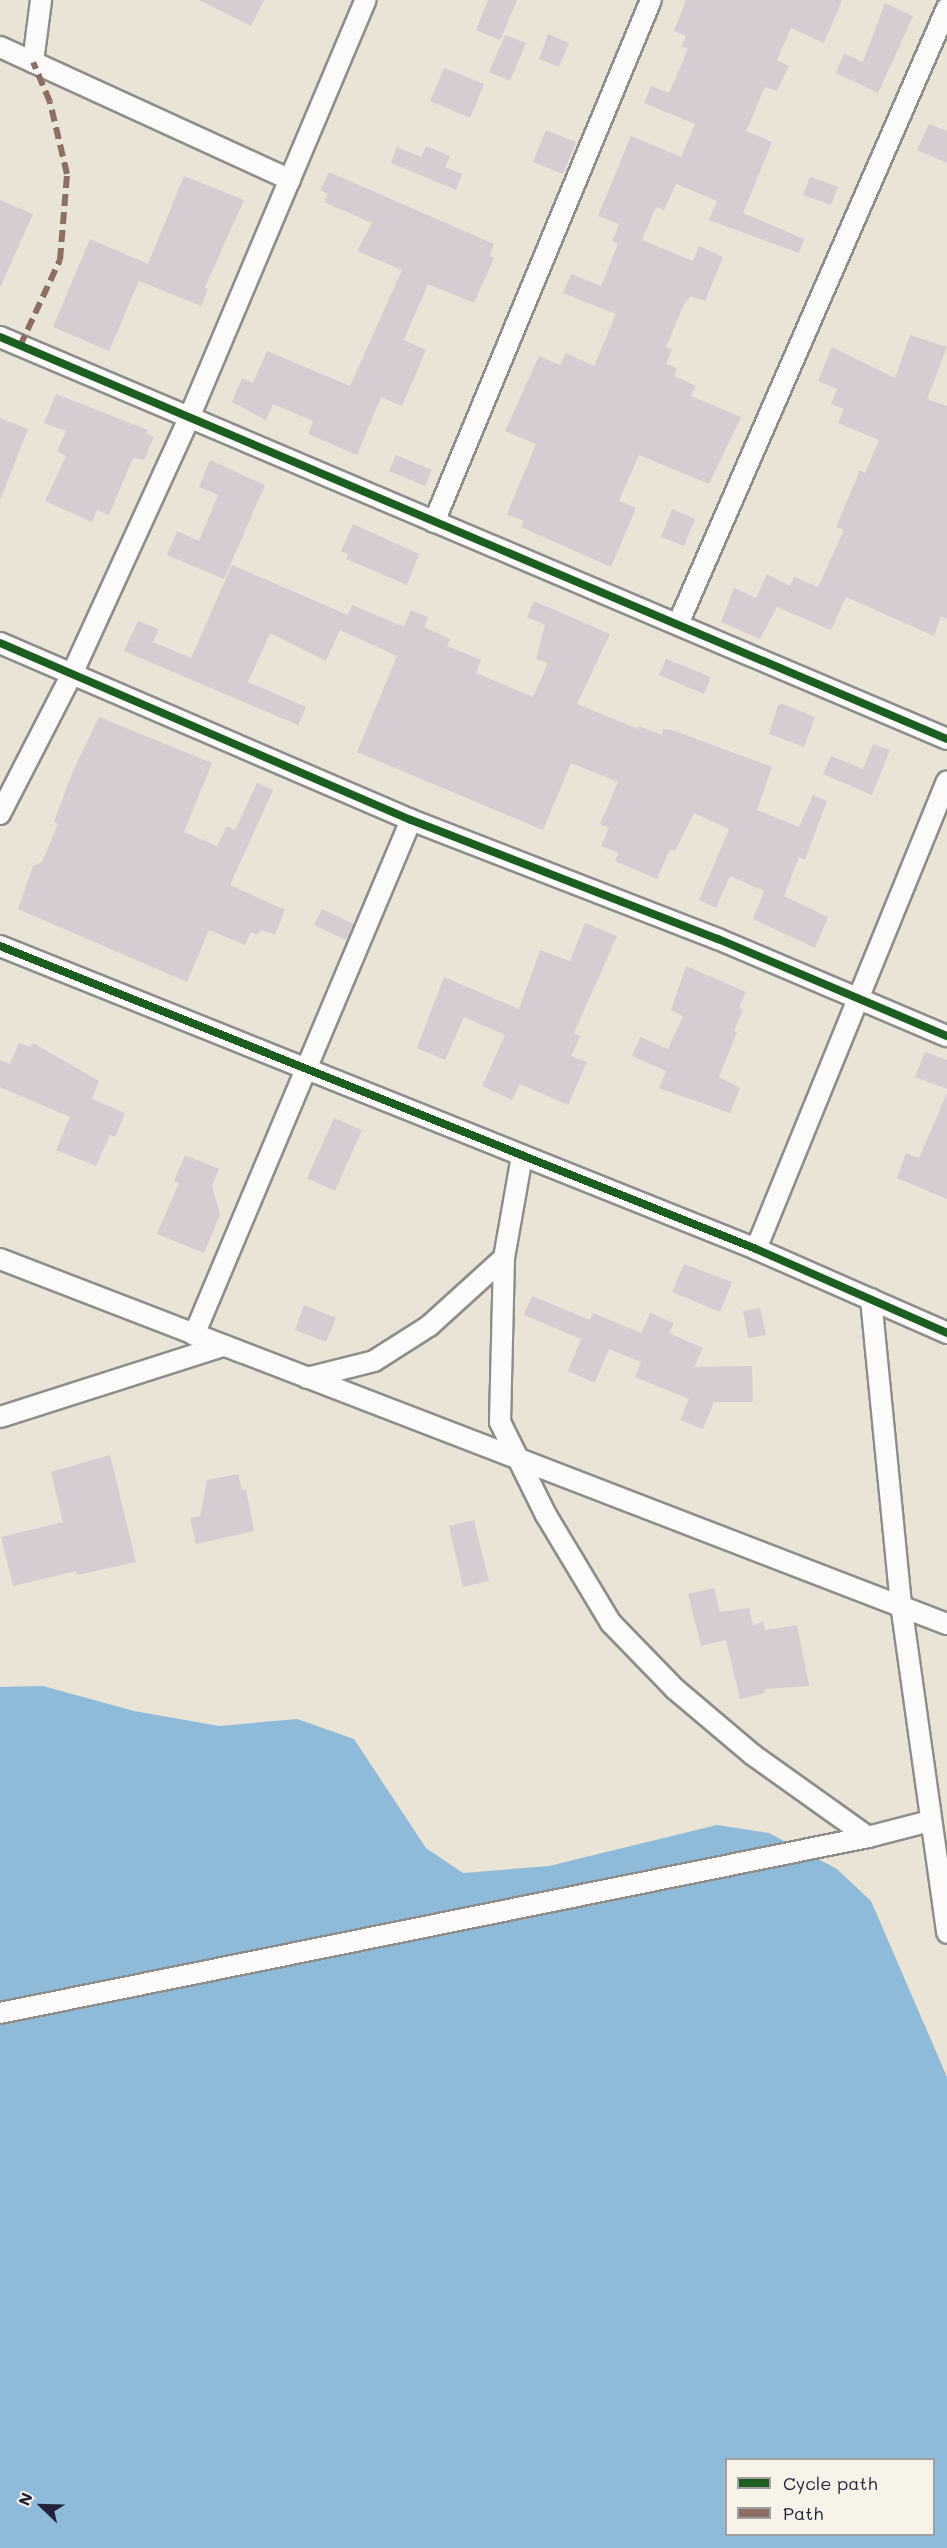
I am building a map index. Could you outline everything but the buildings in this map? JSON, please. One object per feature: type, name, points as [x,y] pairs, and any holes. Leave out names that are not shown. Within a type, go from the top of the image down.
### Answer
[{"type":"street","points":[[33,62],[41,0]]},
{"type":"street","points":[[0,814],[72,674],[189,418],[366,0]]},
{"type":"street","points":[[434,522],[651,0]]},
{"type":"street","points":[[678,624],[947,8]]},
{"type":"street","points":[[0,46],[290,180]]},
{"type":"street","points":[[0,337],[947,739]]},
{"type":"street","points":[[0,643],[411,819],[718,939],[857,1000],[947,1036]]},
{"type":"street","points":[[756,1249],[947,781]]},
{"type":"street","points":[[194,1335],[411,819]]},
{"type":"street","points":[[0,946],[756,1249],[947,1333]]},
{"type":"street","points":[[522,1156],[504,1258],[500,1422],[546,1515],[611,1623],[675,1689],[753,1755],[868,1837]]},
{"type":"street","points":[[307,1378],[374,1361],[429,1326],[504,1258]]},
{"type":"street","points":[[0,1259],[947,1624]]},
{"type":"street","points":[[871,1299],[900,1604],[947,1933]]},
{"type":"street","points":[[0,1417],[222,1346]]},
{"type":"street","points":[[0,2013],[868,1837],[930,1821]]},
{"type":"water","points":[[43,1686],[134,1711],[219,1726],[297,1719],[354,1739],[426,1848],[463,1873],[549,1866],[717,1825],[769,1833],[837,1869],[871,1901],[947,2077],[947,2548],[0,2548],[0,1687]]},
{"type":"marked path","points":[[20,346],[60,260],[67,174],[50,102],[33,62]]},
{"type":"cycle path","points":[[0,337],[947,739]]},
{"type":"cycle path","points":[[0,643],[411,820],[718,939],[947,1036]]},
{"type":"cycle path","points":[[0,946],[756,1249],[947,1333]]}]
